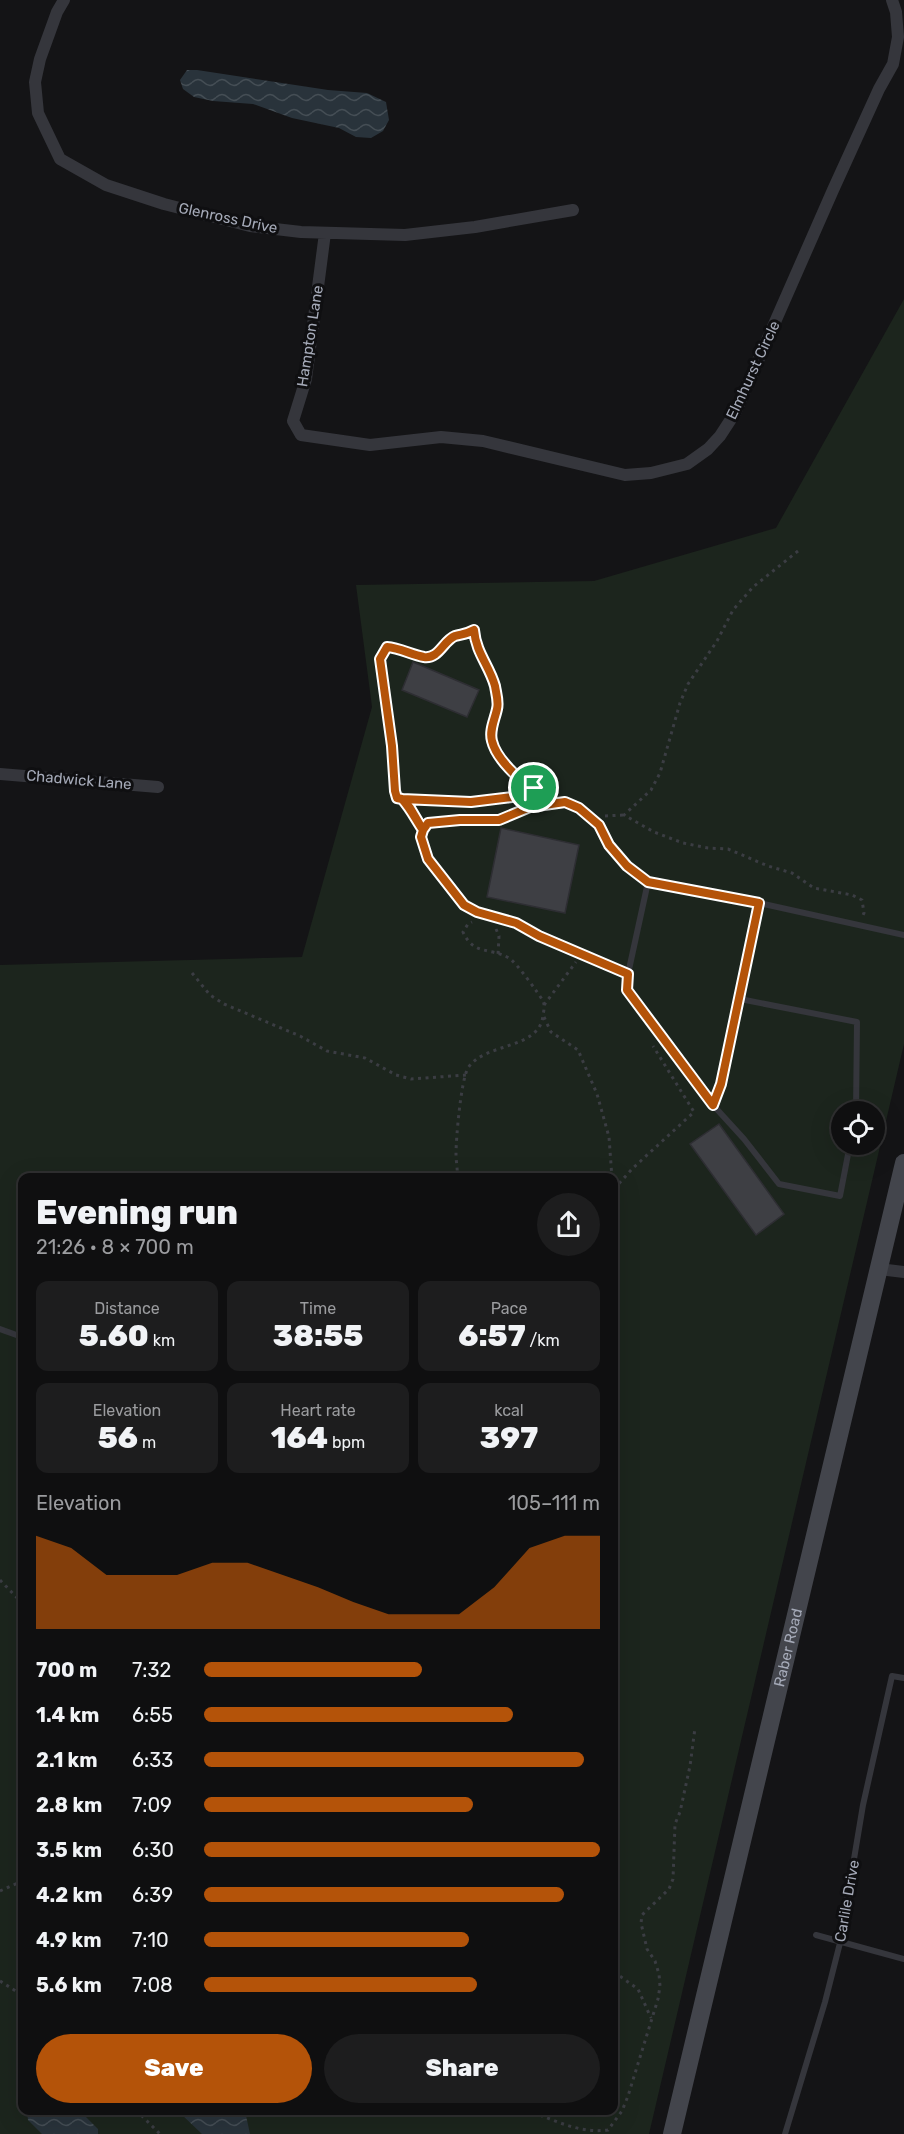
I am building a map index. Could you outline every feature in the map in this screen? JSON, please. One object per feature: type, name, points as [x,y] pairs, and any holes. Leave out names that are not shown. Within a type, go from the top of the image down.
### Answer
[{"type":"street","name":"Glenross Drive","points":[[64,0],[57,12],[40,59],[35,82],[38,113],[60,159],[106,185],[164,204],[250,226],[301,232],[405,235],[475,228],[573,210]]},
{"type":"street","name":"Elmhurst Circle","points":[[302,435],[370,445],[441,437],[483,441],[625,475],[651,474],[687,464],[708,449],[720,436],[735,413],[833,190],[892,64],[897,37],[896,12],[892,0]]},
{"type":"street","name":"Hampton Lane","points":[[302,435],[293,421],[306,379],[325,232]]},
{"type":"street","name":"Chadwick Lane","points":[[0,774],[158,787]]},
{"type":"street","name":"Raber Road","points":[[672,2134],[879,1269],[899,1204],[904,1163]]},
{"type":"street","points":[[879,1269],[904,1272]]},
{"type":"lane","points":[[628,974],[539,936],[516,923],[477,912],[464,905],[428,859],[421,837],[428,823],[499,820],[530,807],[565,802],[579,808],[599,825],[609,845],[627,866],[648,882],[759,903],[904,935]]},
{"type":"lane","points":[[648,882],[628,974],[627,990],[713,1105],[744,1139],[779,1184],[840,1197],[848,1155]]},
{"type":"lane","points":[[713,1105],[721,1084],[759,903]]},
{"type":"lane","points":[[740,999],[858,1022],[856,1101]]},
{"type":"lane","points":[[0,1329],[18,1336]]},
{"type":"lane","name":"Carlile Drive","points":[[785,2134],[825,2002],[840,1943],[863,1804],[892,1676],[904,1678]]},
{"type":"lane","points":[[816,1935],[904,1959]]},
{"type":"path","points":[[602,815],[610,817],[624,815],[641,802],[656,782],[688,684],[717,641],[733,610],[753,587],[798,550]]},
{"type":"path","points":[[534,788],[512,797],[482,801],[397,798],[380,659],[387,647],[427,658],[436,655],[456,636],[466,635],[474,630],[475,645],[493,678],[498,707],[493,722],[492,740],[504,762],[523,783],[534,788],[563,793]]},
{"type":"path","points":[[402,799],[423,830]]},
{"type":"path","points":[[624,815],[654,832],[683,843],[728,849],[768,866],[792,873],[814,888],[852,895],[862,900],[864,913],[859,926]]},
{"type":"path","points":[[475,920],[468,924],[463,932],[468,941],[477,949],[509,958],[544,1003],[544,1019],[550,1032],[578,1050],[597,1094],[609,1137],[612,1173]]},
{"type":"path","points":[[495,927],[499,936],[498,955]]},
{"type":"path","points":[[458,1173],[458,1128],[468,1068],[480,1056],[529,1037],[542,1023],[544,1003],[584,954]]},
{"type":"path","points":[[192,973],[210,995],[224,1004],[300,1036],[327,1051],[365,1058],[396,1075],[411,1079],[466,1075]]},
{"type":"path","points":[[618,1185],[694,1112],[650,1038]]},
{"type":"path","points":[[0,1580],[18,1599]]},
{"type":"path","points":[[538,2115],[578,2132],[598,2133],[608,2130],[622,2111],[628,2097],[658,1999],[659,1980],[655,1961],[647,1949],[640,1923],[642,1915],[669,1889],[673,1880],[675,1824],[680,1812],[690,1766],[695,1728]]},
{"type":"path","points":[[0,1891],[18,1883]]},
{"type":"path","points":[[618,1975],[638,1989],[651,2018]]},
{"type":"path","points":[[0,1981],[18,1992]]},
{"type":"path","points":[[141,2115],[160,2134]]},
{"type":"shaded area","points":[[904,299],[904,1044],[885,1125],[885,1101],[831,1101],[831,1155],[878,1155],[649,2134],[0,2134],[0,965],[302,957],[372,707],[356,585],[594,581],[776,528]]},
{"type":"water","points":[[187,70],[328,90],[367,93],[386,102],[389,120],[383,131],[371,138],[356,137],[339,128],[292,118],[253,104],[194,97],[183,89],[180,80]]},
{"type":"water","points":[[27,2115],[84,2115],[98,2129],[98,2134],[42,2134],[28,2120]]},
{"type":"water","points":[[182,2115],[246,2115],[250,2134],[202,2134]]},
{"type":"building","points":[[413,662],[479,690],[467,717],[402,690]]},
{"type":"building","points":[[501,828],[579,845],[565,913],[487,897]]},
{"type":"building","points":[[719,1124],[784,1214],[756,1235],[690,1144]]},
{"type":"route","points":[[534,788],[512,797],[471,802],[402,799],[410,808],[423,830],[421,837],[428,859],[464,905],[477,912],[516,923],[539,936],[628,974],[627,990],[713,1105],[721,1084],[759,903],[648,882],[627,866],[609,845],[599,825],[579,808],[565,802],[530,807],[499,820],[428,823],[423,830],[418,823],[410,808],[402,799],[397,798],[395,791],[392,746],[380,659],[387,647],[427,658],[436,655],[456,636],[466,635],[474,630],[475,645],[493,678],[496,693],[498,707],[493,722],[492,740],[504,762],[523,783],[534,788]]}]
